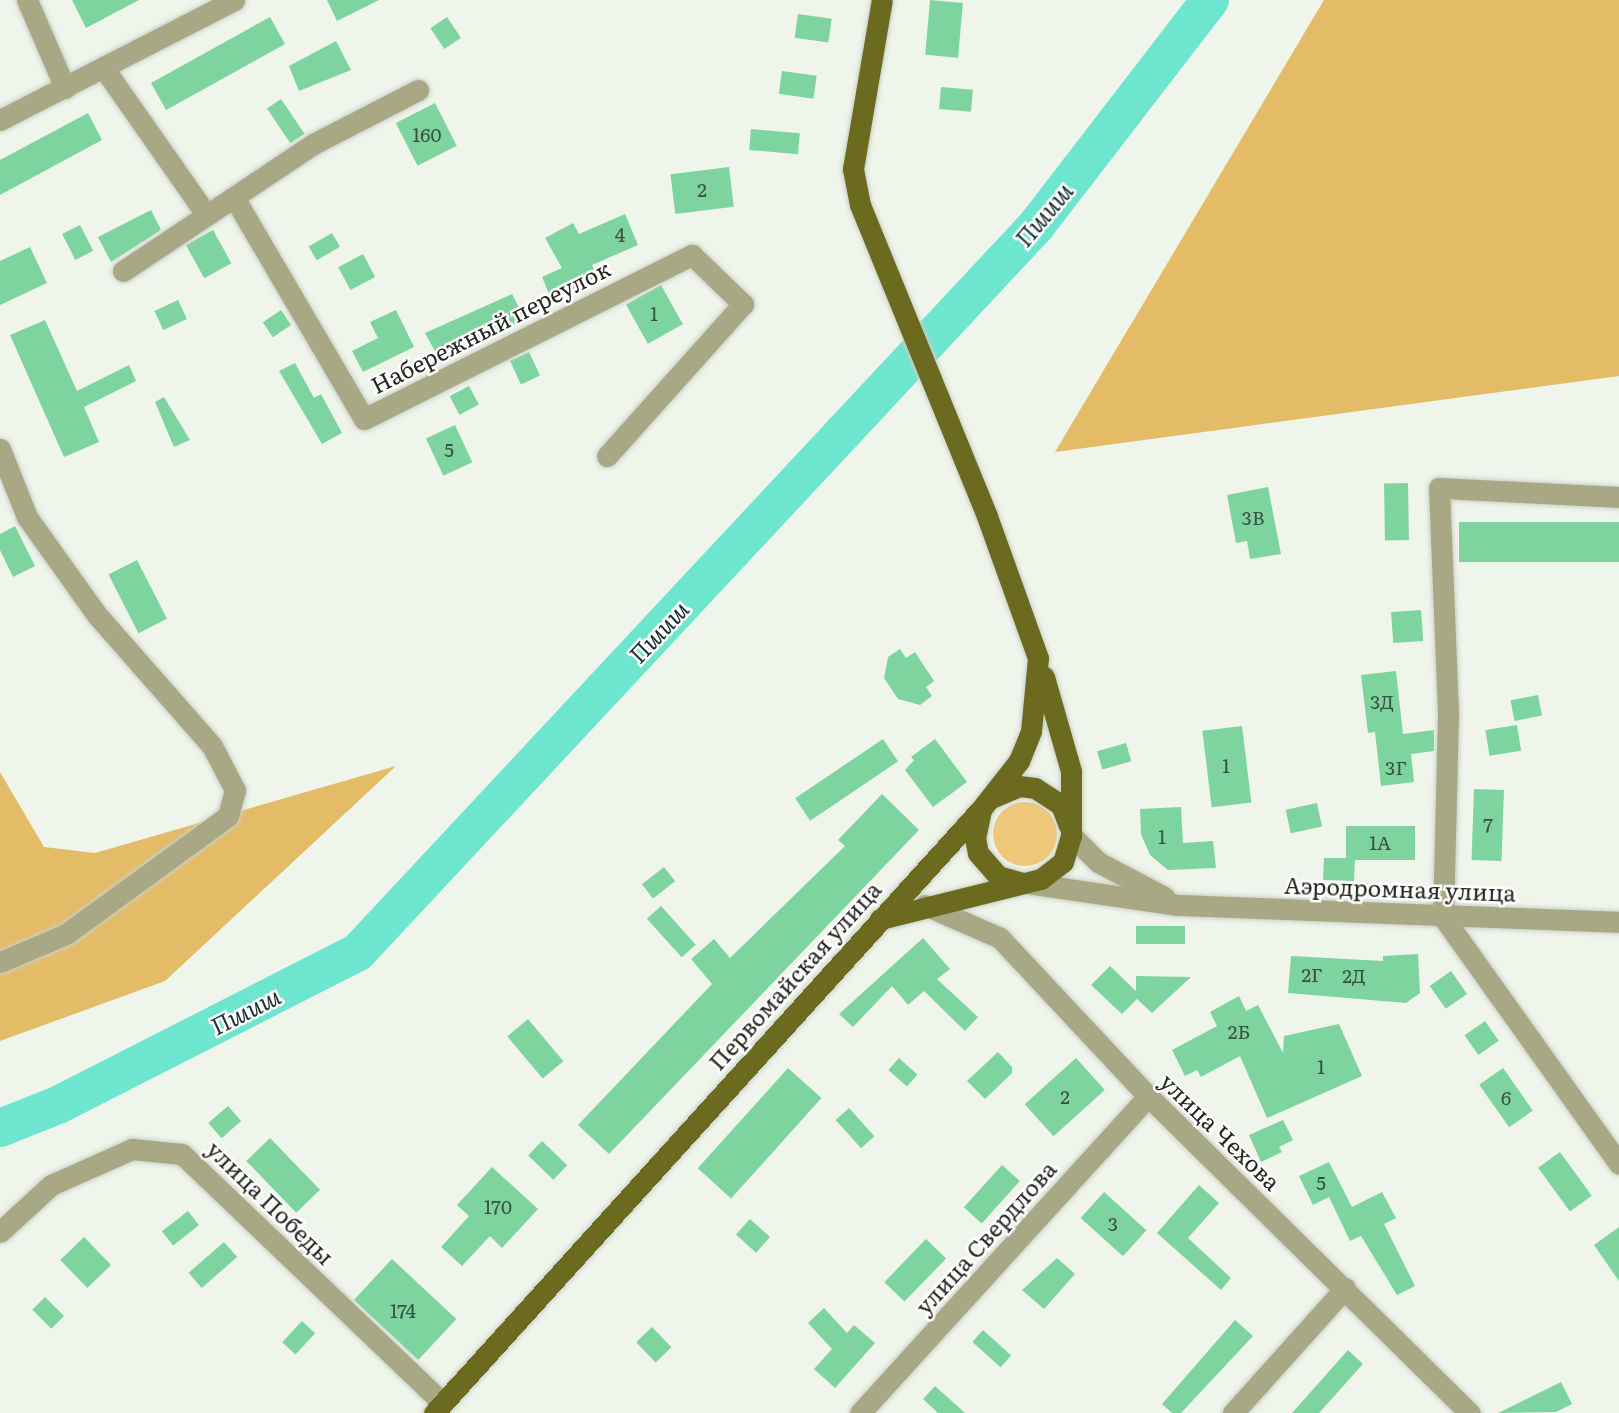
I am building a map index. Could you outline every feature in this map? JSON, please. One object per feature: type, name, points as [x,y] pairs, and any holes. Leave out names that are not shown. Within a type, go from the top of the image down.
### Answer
[{"type":"main road","name":"Первомайская улица","points":[[438,1408],[986,803],[1019,761],[1031,731],[1038,658],[987,516],[860,205],[853,169],[882,0]]},
{"type":"main road","points":[[878,920],[925,905],[1027,883],[1058,867],[1071,835],[1070,771],[1038,658]]},
{"type":"main road","points":[[1027,883],[998,876],[982,859],[975,838],[986,803],[1019,786],[1042,791],[1061,805],[1071,835]]},
{"type":"street","points":[[27,0],[65,88]]},
{"type":"street","points":[[0,120],[234,0]]},
{"type":"street","points":[[103,67],[206,214]]},
{"type":"street","points":[[123,271],[315,144],[418,90]]},
{"type":"street","name":"Набережный переулок","points":[[235,199],[364,419],[692,255],[743,304],[607,456]]},
{"type":"street","points":[[0,449],[27,517],[97,615],[212,746],[235,790],[228,816],[66,934],[0,962]]},
{"type":"street","points":[[1619,497],[1439,488],[1448,715],[1443,917],[1619,1164]]},
{"type":"street","name":"Аэродромная улица","points":[[1071,835],[1098,862],[1178,905]]},
{"type":"street","name":"Аэродромная улица","points":[[1027,883],[1178,905],[1619,922]]},
{"type":"street","name":"улица Чехова","points":[[925,905],[1000,938],[1148,1096],[1469,1413]]},
{"type":"street","name":"улица Свердлова","points":[[860,1413],[1148,1096]]},
{"type":"street","name":"улица Победы","points":[[0,1232],[51,1185],[132,1149],[182,1154],[438,1408]]},
{"type":"street","points":[[1233,1413],[1345,1288]]},
{"type":"shaded area","points":[[1324,0],[1619,0],[1619,376],[1055,452]]},
{"type":"shaded area","points":[[396,766],[165,981],[0,1041],[0,772],[44,847],[95,853]]},
{"type":"shaded area","points":[[1025,802],[1048,811],[1057,834],[1048,857],[1025,866],[1002,857],[993,834],[1002,811]]},
{"type":"building","points":[[72,0],[139,0],[86,28]]},
{"type":"building","points":[[327,0],[379,0],[337,21]]},
{"type":"building","points":[[930,0],[963,3],[958,58],[925,55]]},
{"type":"building","points":[[798,14],[832,19],[828,42],[795,38]]},
{"type":"building","points":[[270,17],[285,44],[166,110],[151,83]]},
{"type":"building","points":[[447,17],[461,38],[444,49],[430,28]]},
{"type":"building","points":[[336,41],[351,70],[299,91],[289,66]]},
{"type":"building","points":[[782,71],[817,76],[813,99],[779,94]]},
{"type":"building","points":[[941,87],[973,90],[971,112],[939,109]]},
{"type":"building","points":[[281,99],[304,134],[290,143],[267,109]]},
{"type":"building","points":[[435,103],[457,146],[418,166],[396,123]]},
{"type":"building","points":[[88,113],[102,140],[0,195],[0,160]]},
{"type":"building","points":[[751,129],[800,133],[798,154],[749,150]]},
{"type":"building","points":[[729,167],[734,207],[675,214],[670,174]]},
{"type":"building","points":[[151,210],[161,230],[111,262],[98,237]]},
{"type":"building","points":[[625,214],[638,245],[592,265],[598,276],[552,301],[542,277],[562,268],[545,238],[573,223],[579,234]]},
{"type":"building","points":[[80,225],[93,251],[75,260],[62,234]]},
{"type":"building","points":[[213,230],[231,263],[204,278],[186,245]]},
{"type":"building","points":[[332,233],[340,247],[317,260],[309,246]]},
{"type":"building","points":[[30,247],[47,283],[0,305],[0,261]]},
{"type":"building","points":[[363,254],[375,277],[350,290],[338,267]]},
{"type":"building","points":[[661,285],[683,324],[648,344],[626,304]]},
{"type":"building","points":[[512,294],[525,319],[468,345],[465,339],[437,355],[425,333]]},
{"type":"building","points":[[178,300],[187,319],[163,330],[154,311]]},
{"type":"building","points":[[281,310],[291,325],[273,337],[263,322]]},
{"type":"building","points":[[396,310],[414,347],[363,372],[352,351],[378,338],[370,322]]},
{"type":"building","points":[[45,320],[77,391],[129,365],[136,381],[84,407],[99,442],[64,457],[10,335]]},
{"type":"building","points":[[529,352],[540,376],[521,384],[510,361]]},
{"type":"building","points":[[295,363],[314,398],[321,394],[342,433],[322,444],[279,371]]},
{"type":"building","points":[[469,386],[479,405],[459,415],[450,396]]},
{"type":"building","points":[[164,397],[190,440],[174,447],[155,402]]},
{"type":"building","points":[[455,425],[472,462],[443,476],[426,439]]},
{"type":"building","points":[[1384,483],[1408,483],[1409,540],[1385,540]]},
{"type":"building","points":[[1268,487],[1281,554],[1250,559],[1247,541],[1236,543],[1227,495]]},
{"type":"building","points":[[1459,522],[1619,522],[1619,562],[1459,562]]},
{"type":"building","points":[[15,526],[35,566],[13,577],[0,550],[0,534]]},
{"type":"building","points":[[137,560],[167,619],[138,633],[108,575]]},
{"type":"building","points":[[1421,610],[1423,641],[1393,643],[1391,612]]},
{"type":"building","points":[[900,649],[906,658],[915,652],[934,681],[926,687],[932,696],[920,705],[898,699],[884,678],[888,657]]},
{"type":"building","points":[[1396,671],[1403,734],[1434,730],[1434,751],[1411,754],[1414,782],[1381,786],[1375,732],[1368,733],[1361,675]]},
{"type":"building","points":[[1538,695],[1542,716],[1515,721],[1511,700]]},
{"type":"building","points":[[1517,725],[1521,751],[1489,756],[1485,730]]},
{"type":"building","points":[[1242,726],[1251,802],[1212,807],[1202,731]]},
{"type":"building","points":[[883,739],[898,761],[810,821],[795,798]]},
{"type":"building","points":[[935,739],[967,782],[933,807],[905,770],[914,760],[911,757]]},
{"type":"building","points":[[1126,743],[1131,761],[1102,770],[1097,751]]},
{"type":"building","points":[[1474,789],[1504,790],[1502,861],[1472,860]]},
{"type":"building","points":[[882,794],[919,830],[609,1154],[578,1125],[712,984],[691,959],[714,939],[730,958],[845,846],[838,840]]},
{"type":"building","points":[[1317,803],[1322,826],[1291,833],[1286,810]]},
{"type":"building","points":[[1181,807],[1183,843],[1213,841],[1216,868],[1168,870],[1150,855],[1141,834],[1140,809]]},
{"type":"building","points":[[1346,826],[1415,826],[1415,860],[1355,860],[1354,881],[1323,880],[1324,858],[1346,858]]},
{"type":"building","points":[[664,867],[675,881],[653,898],[642,884]]},
{"type":"building","points":[[661,906],[696,945],[682,957],[647,919]]},
{"type":"building","points":[[1136,926],[1185,926],[1185,944],[1136,944]]},
{"type":"building","points":[[923,938],[950,969],[937,979],[978,1017],[965,1031],[924,991],[908,1005],[892,986],[853,1027],[839,1014]]},
{"type":"building","points":[[1418,954],[1420,993],[1406,1003],[1288,993],[1291,956],[1383,961],[1383,956]]},
{"type":"building","points":[[1110,966],[1136,991],[1136,976],[1191,977],[1152,1013],[1137,999],[1122,1014],[1091,985]]},
{"type":"building","points":[[1451,971],[1467,994],[1446,1009],[1430,986]]},
{"type":"building","points":[[1239,996],[1246,1011],[1258,1005],[1283,1053],[1284,1036],[1339,1024],[1362,1076],[1267,1118],[1240,1056],[1201,1077],[1197,1070],[1185,1076],[1172,1050],[1217,1026],[1210,1012]]},
{"type":"building","points":[[528,1019],[563,1061],[543,1078],[507,1036]]},
{"type":"building","points":[[1485,1021],[1499,1041],[1478,1055],[1465,1035]]},
{"type":"building","points":[[998,1052],[1012,1067],[1012,1073],[985,1099],[967,1081]]},
{"type":"building","points":[[899,1058],[918,1075],[907,1087],[888,1070]]},
{"type":"building","points":[[1076,1058],[1105,1090],[1053,1136],[1025,1104]]},
{"type":"building","points":[[788,1068],[821,1098],[731,1198],[698,1168]]},
{"type":"building","points":[[1503,1068],[1533,1111],[1509,1127],[1479,1085]]},
{"type":"building","points":[[228,1106],[241,1121],[221,1138],[208,1123]]},
{"type":"building","points":[[849,1108],[874,1136],[861,1148],[836,1120]]},
{"type":"building","points":[[1283,1120],[1293,1140],[1279,1147],[1282,1152],[1261,1162],[1249,1135]]},
{"type":"building","points":[[270,1138],[320,1190],[296,1213],[246,1161]]},
{"type":"building","points":[[542,1141],[567,1165],[553,1180],[528,1155]]},
{"type":"building","points":[[1560,1152],[1592,1196],[1570,1212],[1538,1168]]},
{"type":"building","points":[[1329,1162],[1352,1207],[1382,1192],[1396,1218],[1384,1224],[1415,1286],[1397,1295],[1361,1236],[1350,1241],[1329,1197],[1313,1205],[1299,1176]]},
{"type":"building","points":[[1002,1165],[1020,1181],[982,1223],[964,1207]]},
{"type":"building","points":[[492,1167],[538,1209],[502,1248],[490,1236],[462,1266],[441,1247],[469,1216],[457,1205]]},
{"type":"building","points":[[1199,1185],[1219,1203],[1188,1238],[1231,1278],[1221,1290],[1157,1233]]},
{"type":"building","points":[[1104,1192],[1146,1230],[1123,1256],[1081,1218]]},
{"type":"building","points":[[188,1211],[199,1225],[173,1246],[162,1231]]},
{"type":"building","points":[[750,1219],[770,1237],[756,1253],[736,1235]]},
{"type":"building","points":[[1619,1227],[1619,1281],[1594,1245]]},
{"type":"building","points":[[84,1237],[111,1265],[87,1288],[60,1260]]},
{"type":"building","points":[[926,1239],[946,1258],[904,1302],[884,1282]]},
{"type":"building","points":[[224,1242],[237,1257],[202,1288],[189,1273]]},
{"type":"building","points":[[1057,1258],[1075,1274],[1044,1309],[1022,1290]]},
{"type":"building","points":[[392,1259],[456,1319],[418,1360],[354,1300]]},
{"type":"building","points":[[45,1297],[64,1316],[51,1329],[32,1310]]},
{"type":"building","points":[[824,1308],[847,1333],[854,1325],[875,1343],[835,1388],[814,1369],[832,1349],[808,1323]]},
{"type":"building","points":[[1235,1320],[1253,1336],[1181,1413],[1172,1413],[1162,1404]]},
{"type":"building","points":[[302,1321],[315,1333],[295,1354],[282,1342]]},
{"type":"building","points":[[652,1327],[671,1347],[656,1362],[636,1342]]},
{"type":"building","points":[[983,1330],[1011,1355],[1001,1367],[972,1342]]},
{"type":"building","points":[[1348,1350],[1363,1364],[1319,1413],[1292,1413]]},
{"type":"building","points":[[1561,1382],[1572,1404],[1556,1412],[1498,1413]]},
{"type":"building","points":[[935,1386],[965,1413],[938,1413],[923,1399]]},
{"type":"waterway","name":"Пшиш","points":[[0,1128],[58,1105],[358,952],[1036,226],[1210,0]]}]
